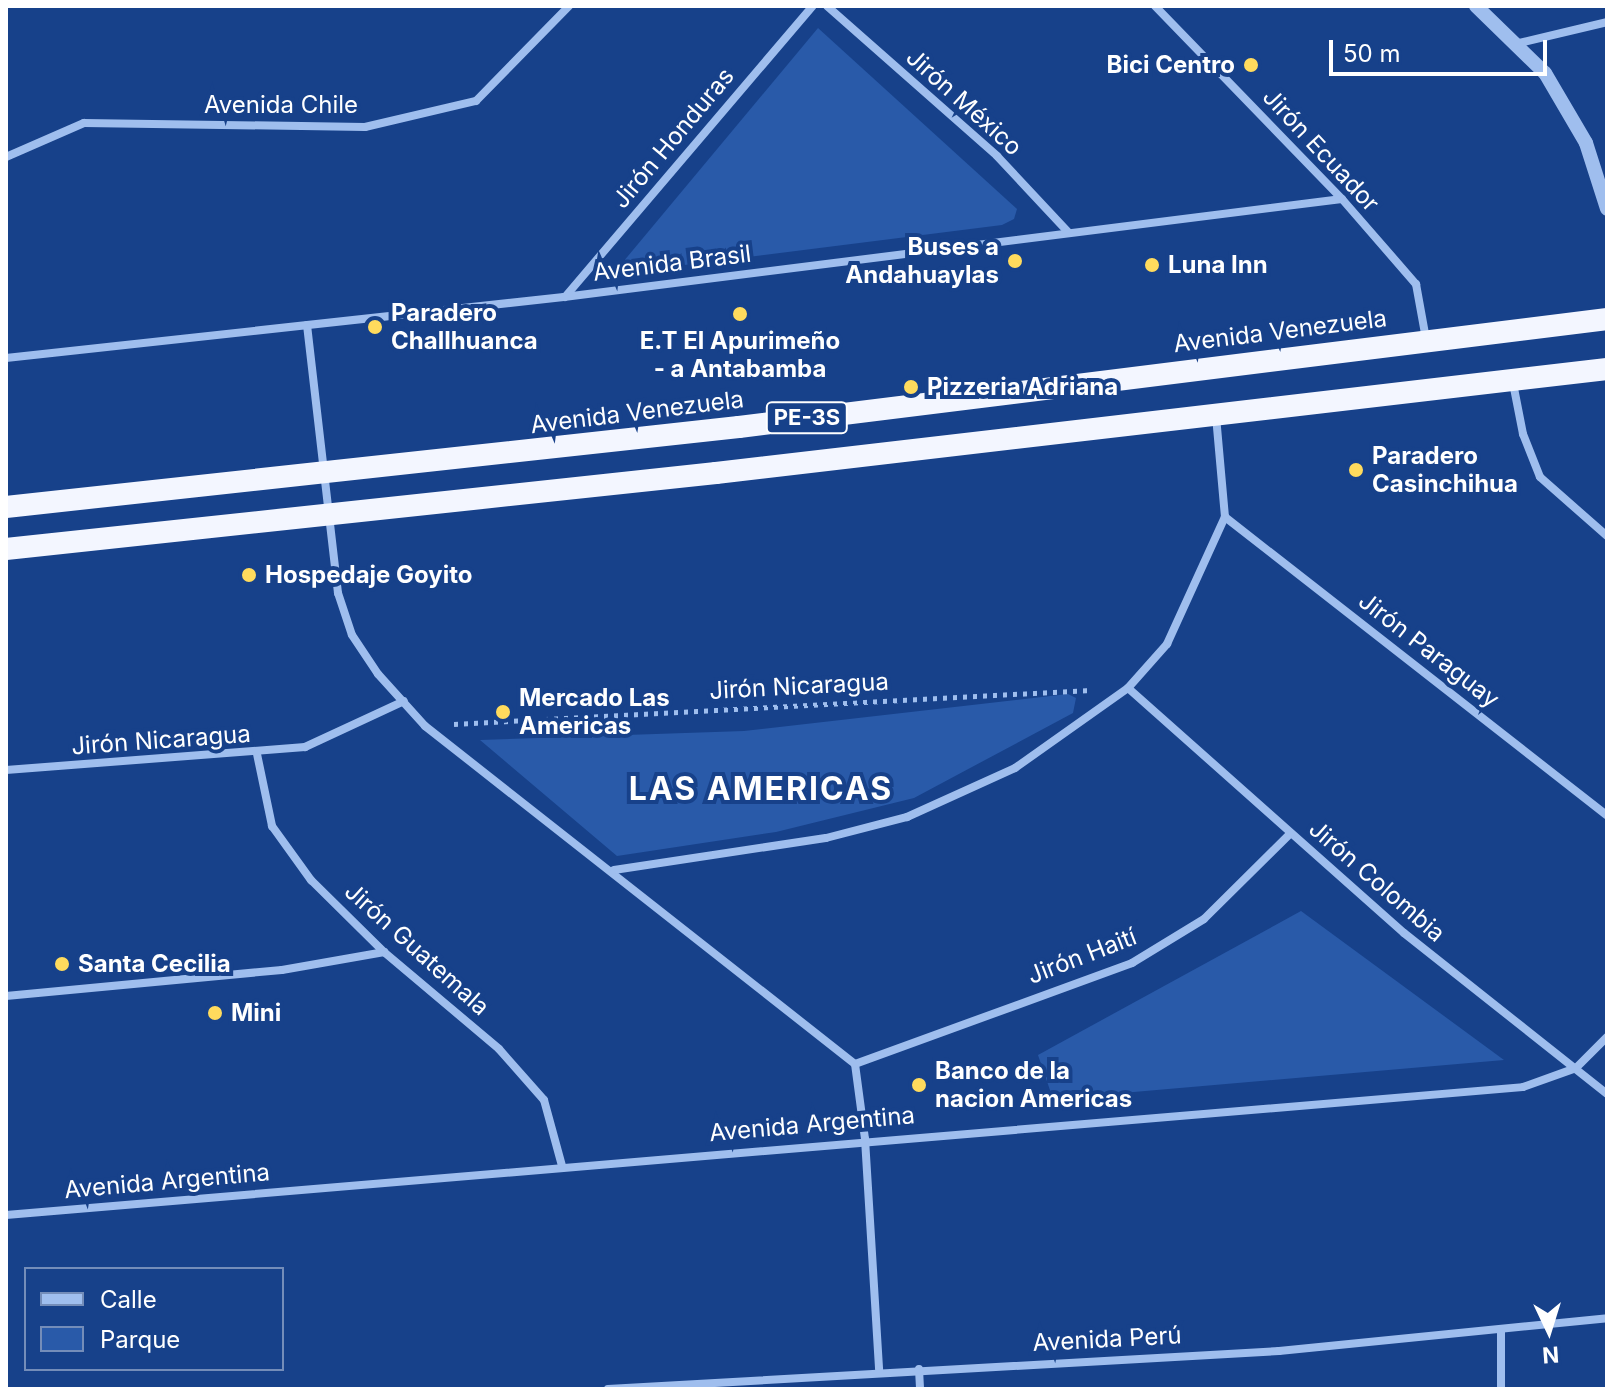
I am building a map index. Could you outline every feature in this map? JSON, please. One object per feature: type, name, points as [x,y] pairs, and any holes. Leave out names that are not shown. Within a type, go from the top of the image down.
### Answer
[{"type":"highway","name":"Avenida Venezuela","points":[[6,507],[321,475],[1607,319]]},
{"type":"highway","name":"PE-3S","points":[[6,549],[327,516],[1607,369]]},
{"type":"street","name":"Avenida Chile","points":[[6,157],[84,123],[365,127],[476,101],[569,6]]},
{"type":"street","name":"Jirón Honduras","points":[[564,297],[813,6]]},
{"type":"street","name":"Jirón México","points":[[827,6],[997,156],[1069,233]]},
{"type":"street","name":"Jirón Ecuador","points":[[1155,6],[1342,199],[1416,284],[1426,339]]},
{"type":"street","points":[[1476,6],[1545,73],[1586,143],[1607,209]]},
{"type":"street","points":[[1515,44],[1607,22]]},
{"type":"street","name":"Avenida Brasil","points":[[6,358],[564,297],[1342,199]]},
{"type":"street","points":[[307,325],[321,475],[338,593],[352,635],[425,726],[614,870],[855,1064],[865,1139],[879,1371]]},
{"type":"street","points":[[1513,381],[1523,434],[1540,477],[1607,536]]},
{"type":"street","points":[[614,870],[826,838],[907,817],[1015,768],[1128,688],[1167,644],[1225,517],[1216,415]]},
{"type":"street","name":"Jirón Paraguay","points":[[1225,517],[1607,815]]},
{"type":"street","name":"Jirón Colombia","points":[[1128,688],[1404,933],[1607,1094]]},
{"type":"street","name":"Jirón Nicaragua","points":[[6,770],[257,754],[305,747],[404,701]]},
{"type":"street","name":"Jirón Guatemala","points":[[257,754],[272,826],[311,880],[384,952],[499,1049],[544,1100],[562,1166]]},
{"type":"street","name":"Jirón Haití","points":[[855,1064],[1132,963],[1204,919],[1291,833]]},
{"type":"street","points":[[6,996],[282,970],[384,952]]},
{"type":"street","name":"Avenida Argentina","points":[[6,1215],[865,1139],[1523,1087],[1576,1068],[1607,1037]]},
{"type":"street","name":"Avenida Perú","points":[[608,1389],[879,1371],[1279,1351],[1607,1318]]},
{"type":"street","points":[[1501,1331],[1501,1389]]},
{"type":"street","points":[[919,1369],[920,1389]]},
{"type":"path","name":"Jirón Nicaragua","points":[[425,726],[1128,688]]},
{"type":"green space","points":[[818,28],[1017,209],[1014,219],[1002,225],[613,274]]},
{"type":"green space","points":[[1068,694],[1076,698],[1073,713],[914,798],[776,832],[617,856],[480,740],[744,731]]},
{"type":"green space","points":[[1301,911],[1504,1060],[1053,1099],[1038,1055]]},
{"type":"place","name":"Bici Centro","points":[[1251,65]]},
{"type":"place","name":"Buses a Andahuaylas","points":[[1015,261]]},
{"type":"place","name":"Luna Inn","points":[[1152,265]]},
{"type":"place","name":"E.T El Apurimeño - a Antabamba","points":[[740,314]]},
{"type":"place","name":"Paradero Challhuanca","points":[[375,327]]},
{"type":"place","name":"Pizzeria Adriana","points":[[911,387]]},
{"type":"place","name":"Paradero Casinchihua","points":[[1356,470]]},
{"type":"place","name":"Hospedaje Goyito","points":[[249,575]]},
{"type":"place","name":"Mercado Las Americas","points":[[503,712]]},
{"type":"place","name":"Santa Cecilia","points":[[62,964]]},
{"type":"place","name":"Mini","points":[[215,1013]]},
{"type":"place","name":"Banco de la nacion Americas","points":[[919,1085]]},
{"type":"district","name":"LAS AMERICAS","points":[[761,789]]}]
